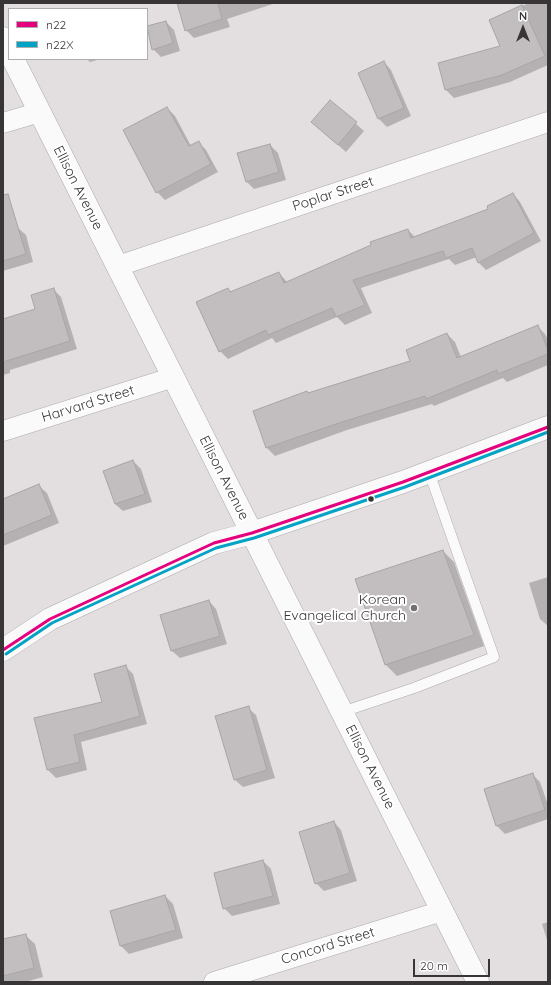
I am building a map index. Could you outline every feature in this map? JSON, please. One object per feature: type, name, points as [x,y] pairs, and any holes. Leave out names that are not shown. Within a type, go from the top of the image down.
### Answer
[{"type":"street","points":[[3,38],[8,48]]},
{"type":"street","name":"Ellison Avenue","points":[[14,60],[478,982]]},
{"type":"street","points":[[3,123],[40,112]]},
{"type":"street","name":"Poplar Street","points":[[118,266],[548,122]]},
{"type":"street","name":"Harvard Street","points":[[3,431],[174,377]]},
{"type":"street","points":[[3,650],[50,619],[214,543],[252,533],[429,472],[548,427]]},
{"type":"street","name":"Concord Street","points":[[214,982],[442,911]]},
{"type":"lane","points":[[342,712],[414,688],[494,657],[429,472]]},
{"type":"building","points":[[177,3],[218,3],[222,19],[185,31]]},
{"type":"building","points":[[522,5],[545,56],[502,75],[445,90],[438,63],[500,46],[489,20]]},
{"type":"building","points":[[166,21],[173,43],[152,50],[148,26]]},
{"type":"building","points":[[384,61],[404,108],[378,119],[358,73]]},
{"type":"building","points":[[330,100],[357,122],[338,145],[311,122]]},
{"type":"building","points":[[167,107],[189,146],[199,141],[211,164],[156,193],[123,130]]},
{"type":"building","points":[[270,144],[279,172],[246,182],[237,153]]},
{"type":"building","points":[[513,193],[534,233],[478,263],[472,248],[446,258],[443,251],[353,280],[365,305],[336,317],[332,308],[268,335],[266,330],[219,352],[196,302],[228,288],[230,292],[279,272],[284,283],[371,245],[370,242],[408,229],[411,238],[488,209],[487,206]]},
{"type":"building","points":[[8,194],[26,254],[3,261],[3,195]]},
{"type":"building","points":[[54,288],[70,341],[3,362],[3,319],[35,309],[31,295]]},
{"type":"building","points":[[538,325],[548,350],[548,354],[498,374],[497,370],[426,399],[425,396],[266,448],[253,411],[307,391],[308,393],[410,361],[406,350],[447,333],[457,358]]},
{"type":"building","points":[[133,460],[145,494],[115,504],[103,471]]},
{"type":"building","points":[[39,484],[52,515],[3,535],[3,499]]},
{"type":"building","points":[[443,550],[474,635],[385,665],[355,579]]},
{"type":"building","points":[[209,600],[220,636],[171,651],[160,615]]},
{"type":"building","points":[[126,665],[140,716],[74,735],[80,762],[47,770],[34,718],[102,702],[94,674]]},
{"type":"building","points":[[249,706],[267,770],[234,780],[215,716]]},
{"type":"building","points":[[533,773],[545,810],[496,826],[484,789]]},
{"type":"building","points":[[334,821],[350,873],[315,884],[299,832]]},
{"type":"building","points":[[263,860],[273,896],[223,909],[214,873]]},
{"type":"building","points":[[165,895],[176,930],[120,946],[110,911]]},
{"type":"building","points":[[26,934],[34,968],[3,976],[3,939]]},
{"type":"transit line","name":"n22","points":[[3,650],[50,619],[214,543],[252,533],[403,482],[548,427]]},
{"type":"transit line","name":"n22X","points":[[6,654],[52,623],[216,548],[254,538],[405,487],[548,432]]},
{"type":"place","name":"Korean Evangelical Church","points":[[414,608]]}]
